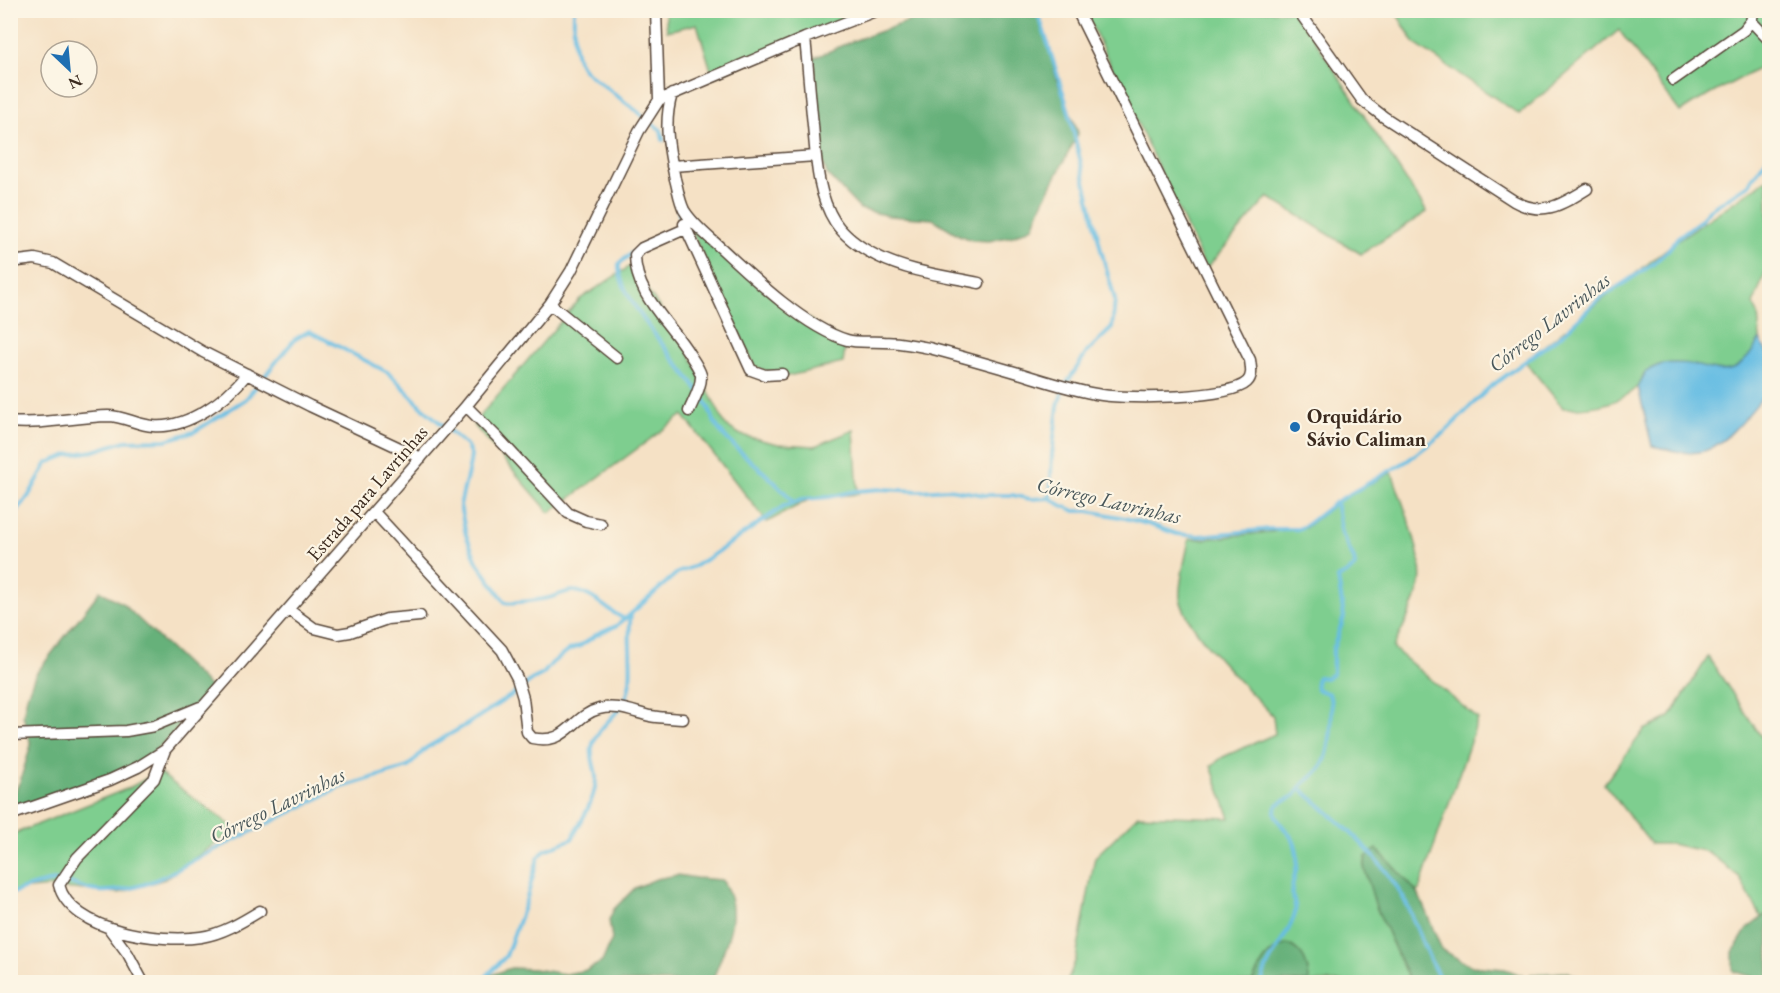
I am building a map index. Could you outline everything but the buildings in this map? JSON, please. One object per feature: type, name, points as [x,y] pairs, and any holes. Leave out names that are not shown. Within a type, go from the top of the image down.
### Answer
[{"type":"street","points":[[656,10],[659,100],[805,38],[878,10]]},
{"type":"street","points":[[672,94],[666,123],[672,166],[679,197],[686,212],[711,240],[813,323],[849,341],[908,344],[929,348],[1103,396],[1206,394],[1239,387],[1250,376],[1250,360],[1077,10]]},
{"type":"street","points":[[1298,10],[1362,100],[1393,123],[1514,201],[1526,207],[1544,209],[1563,203],[1587,189]]},
{"type":"street","points":[[1673,80],[1733,39],[1753,16],[1770,41]]},
{"type":"street","points":[[805,38],[816,156],[822,192],[827,207],[844,233],[857,245],[878,257],[907,267],[979,283]]},
{"type":"street","name":"Estrada para Lavrinhas","points":[[10,815],[110,780],[138,767],[165,750],[466,406],[550,303],[571,271],[639,131],[659,100]]},
{"type":"street","points":[[672,166],[816,156]]},
{"type":"street","points":[[686,212],[683,217],[685,229],[751,370],[765,375],[782,374]]},
{"type":"street","points":[[685,229],[642,248],[635,255],[635,260],[638,276],[648,297],[681,341],[700,375],[700,382],[689,411]]},
{"type":"street","points":[[10,262],[36,259],[53,263],[186,342],[310,406],[421,458]]},
{"type":"street","points":[[550,303],[617,358]]},
{"type":"street","points":[[10,422],[31,423],[110,416],[151,426],[166,426],[191,418],[214,404],[231,391],[247,374]]},
{"type":"street","points":[[466,406],[568,513],[586,521],[601,524]]},
{"type":"street","points":[[374,512],[502,650],[517,678],[523,698],[527,732],[532,738],[561,736],[584,716],[608,707],[652,716],[683,718]]},
{"type":"street","points":[[289,610],[314,628],[338,634],[387,619],[420,616]]},
{"type":"street","points":[[10,735],[126,731],[154,726],[206,704]]},
{"type":"street","points":[[165,750],[154,778],[78,858],[59,885],[66,899],[74,907],[107,927],[122,932],[180,938],[202,937],[222,931],[260,911]]},
{"type":"street","points":[[107,927],[128,954],[143,982]]},
{"type":"green space","points":[[867,10],[713,77],[697,24],[667,31],[665,11]]},
{"type":"green space","points":[[938,11],[1038,11],[1056,78],[1078,134],[1043,202],[1033,227],[1013,236],[989,241],[972,240],[933,219],[889,216],[860,209],[827,174],[819,152],[814,58],[850,42]]},
{"type":"green space","points":[[1085,11],[1296,11],[1427,212],[1361,254],[1268,197],[1206,269]]},
{"type":"green space","points":[[1395,11],[1769,11],[1769,63],[1680,112],[1619,30],[1519,114],[1415,44]]},
{"type":"green space","points":[[1768,179],[1769,264],[1753,304],[1758,314],[1760,339],[1753,352],[1741,365],[1729,372],[1680,365],[1646,371],[1638,386],[1620,399],[1592,407],[1563,408],[1525,361],[1679,239]]},
{"type":"green space","points":[[690,222],[807,318],[846,343],[843,363],[784,377],[755,367],[693,234]]},
{"type":"green space","points":[[630,266],[682,339],[726,426],[741,435],[778,444],[815,446],[854,430],[858,494],[812,498],[767,522],[683,415],[550,513],[473,424],[580,299]]},
{"type":"green space","points":[[1392,472],[1416,543],[1421,572],[1415,600],[1393,648],[1478,719],[1418,893],[1406,882],[1366,857],[1364,867],[1389,936],[1410,982],[1309,982],[1308,968],[1260,966],[1252,982],[1067,982],[1076,959],[1095,857],[1138,815],[1230,818],[1211,766],[1223,757],[1275,734],[1273,716],[1205,643],[1185,611],[1180,592],[1189,539],[1305,528],[1340,500]]},
{"type":"green space","points":[[100,591],[122,603],[211,688],[171,736],[126,772],[11,811],[11,801],[31,745],[23,715],[35,675]]},
{"type":"green space","points":[[1708,657],[1769,748],[1769,912],[1762,918],[1738,876],[1708,852],[1671,844],[1651,844],[1604,784],[1644,730],[1670,717]]},
{"type":"green space","points":[[158,772],[236,829],[165,879],[119,893],[50,887],[19,890],[11,894],[11,835],[129,788]]},
{"type":"green space","points":[[1377,849],[1418,893],[1442,950],[1471,966],[1505,969],[1527,977],[1531,974],[1568,972],[1590,982],[1410,982],[1376,907],[1364,867],[1366,857]]},
{"type":"green space","points":[[677,875],[722,880],[729,893],[732,905],[730,931],[712,982],[472,982],[511,968],[565,974],[587,970],[602,962],[612,939],[609,920],[614,909],[635,888],[656,879]]},
{"type":"green space","points":[[1769,912],[1769,982],[1733,971],[1733,952],[1747,929]]},
{"type":"green space","points":[[1288,944],[1302,955],[1308,970],[1309,982],[1252,982],[1270,954]]},
{"type":"water","points":[[1760,339],[1769,357],[1769,390],[1730,434],[1704,451],[1692,453],[1652,446],[1638,387],[1646,371],[1661,365],[1679,363],[1727,370],[1738,366]]},
{"type":"waterway","points":[[574,10],[575,50],[585,71],[661,130],[663,140]]},
{"type":"waterway","points":[[1036,10],[1069,112],[1115,300],[1112,328],[1087,352],[1063,389],[1058,406],[1052,454],[1050,498]]},
{"type":"waterway","name":"Córrego Lavrinhas","points":[[10,894],[35,885],[56,881],[97,891],[122,890],[145,884],[339,788],[408,767],[426,748],[466,725],[543,674],[552,663],[569,650],[616,626],[677,573],[713,555],[784,506],[803,499],[882,489],[920,491],[949,489],[985,495],[1012,495],[1030,499],[1050,498],[1075,511],[1089,511],[1125,518],[1177,534],[1199,536],[1271,529],[1298,529],[1336,502],[1407,461],[1446,431],[1490,387],[1564,333],[1598,300],[1653,264],[1678,237],[1701,220],[1709,210],[1748,185],[1770,154]]},
{"type":"waterway","points":[[678,208],[682,224]]},
{"type":"waterway","points":[[632,253],[619,264],[621,278],[628,295],[653,333],[704,399],[720,431],[793,502]]},
{"type":"waterway","points":[[10,522],[28,497],[47,463],[68,455],[94,451],[125,441],[166,440],[194,432],[246,399],[294,340],[309,331],[389,373],[424,409],[467,446],[471,456],[460,505],[466,535],[477,562],[505,602],[536,600],[575,591],[594,599],[625,619]]},
{"type":"waterway","points":[[1262,982],[1268,965],[1288,931],[1295,910],[1292,891],[1297,850],[1292,838],[1278,820],[1276,807],[1282,801],[1295,795],[1303,784],[1316,774],[1328,751],[1331,701],[1329,694],[1317,689],[1316,681],[1318,677],[1326,678],[1333,674],[1333,649],[1344,617],[1338,578],[1355,566],[1342,534],[1336,502]]},
{"type":"waterway","points":[[481,982],[506,956],[526,901],[538,858],[545,850],[572,839],[590,803],[596,779],[592,747],[599,732],[623,704],[629,688],[631,615]]},
{"type":"waterway","points":[[1300,788],[1357,839],[1394,882],[1409,909],[1442,982]]},
{"type":"place","name":"Orquidário Sávio Caliman","points":[[1295,427]]}]
